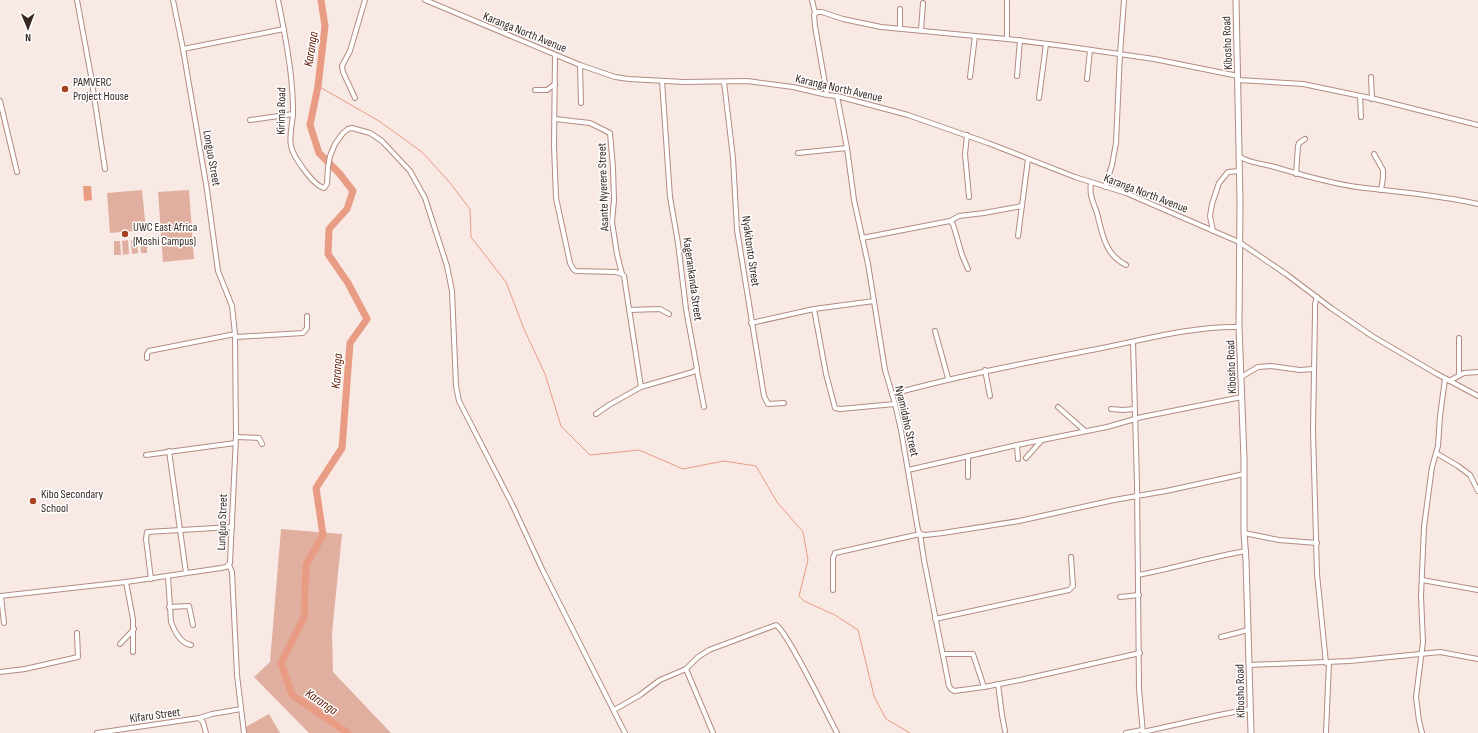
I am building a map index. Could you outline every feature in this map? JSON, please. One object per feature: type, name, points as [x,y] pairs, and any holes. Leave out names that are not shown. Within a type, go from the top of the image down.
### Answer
[{"type":"street","points":[[76,0],[105,169]]},
{"type":"street","name":"Longuo Street","points":[[173,0],[183,49],[207,190],[218,271],[230,299],[234,319]]},
{"type":"street","name":"Kirima Road","points":[[278,0],[289,56],[293,114],[291,140],[294,153],[313,180],[324,188],[327,184],[330,156],[335,144],[348,129],[358,129],[370,133],[386,144],[410,171],[421,189],[447,266],[452,291],[456,386],[459,401],[614,710]]},
{"type":"street","points":[[355,98],[343,72],[342,66],[350,51],[365,0]]},
{"type":"street","name":"Karanga North Avenue","points":[[425,0],[555,55],[614,77],[662,81],[747,81],[793,87],[827,96],[837,96],[908,115],[967,135],[1091,183],[1126,193],[1239,242],[1372,336],[1447,380],[1478,396]]},
{"type":"street","points":[[1105,187],[1112,165],[1116,143],[1124,0]]},
{"type":"street","name":"Kibosho Road","points":[[1236,0],[1239,156],[1239,327],[1251,733]]},
{"type":"street","points":[[812,1],[827,96]]},
{"type":"street","points":[[1007,1],[1007,39]]},
{"type":"street","points":[[921,30],[923,3]]},
{"type":"street","points":[[900,9],[900,28]]},
{"type":"street","points":[[815,13],[822,12],[871,25],[1020,40],[1154,59],[1238,78],[1298,83],[1360,96],[1478,125]]},
{"type":"street","points":[[183,49],[284,29]]},
{"type":"street","points":[[970,77],[975,36]]},
{"type":"street","points":[[1017,76],[1020,40]]},
{"type":"street","points":[[1039,98],[1046,44]]},
{"type":"street","points":[[1087,79],[1090,50]]},
{"type":"street","points":[[555,55],[556,198],[571,267],[580,272],[616,272],[622,274]]},
{"type":"street","points":[[580,65],[581,103]]},
{"type":"street","points":[[1371,77],[1372,99]]},
{"type":"street","name":"Kagerankanda Street","points":[[662,81],[670,197],[678,243],[682,282],[704,407]]},
{"type":"street","name":"Nyakitonto Street","points":[[724,82],[733,158],[737,230],[751,323],[766,403],[770,405],[784,403]]},
{"type":"street","points":[[535,90],[547,90],[555,84]]},
{"type":"street","name":"Nyamidaho Street","points":[[837,96],[847,148],[853,193],[874,301],[884,370],[895,404],[949,686],[952,691],[984,687]]},
{"type":"street","points":[[1360,96],[1361,117]]},
{"type":"street","points":[[0,101],[17,172]]},
{"type":"street","points":[[250,120],[293,114]]},
{"type":"street","name":"Asante Nyerere Street","points":[[555,119],[590,123],[610,133],[614,200],[612,222],[617,254],[622,274],[625,279],[641,387]]},
{"type":"street","points":[[967,135],[966,154],[969,197]]},
{"type":"street","points":[[1296,174],[1298,146],[1299,143],[1305,139]]},
{"type":"street","points":[[798,153],[847,148]]},
{"type":"street","points":[[1374,154],[1382,170],[1383,178],[1381,190]]},
{"type":"street","points":[[1239,156],[1244,160],[1336,183],[1435,196],[1478,204]]},
{"type":"street","points":[[1018,236],[1028,159]]},
{"type":"street","points":[[1213,231],[1210,212],[1219,183],[1228,172],[1239,171]]},
{"type":"street","points":[[1091,183],[1091,197],[1103,238],[1113,255],[1126,265]]},
{"type":"street","points":[[862,238],[950,221],[959,216],[1022,206]]},
{"type":"street","points":[[950,221],[954,224],[962,255],[968,269]]},
{"type":"street","points":[[1317,297],[1315,309],[1313,368],[1313,431],[1317,574],[1328,662],[1326,733]]},
{"type":"street","points":[[751,323],[814,309],[874,301]]},
{"type":"street","points":[[629,310],[660,309],[669,314]]},
{"type":"street","points":[[814,309],[824,366],[835,408],[840,409],[895,404]]},
{"type":"street","points":[[147,358],[149,351],[235,335],[303,333],[307,328],[307,316]]},
{"type":"street","name":"Lunguo Street","points":[[0,596],[168,577],[221,568],[229,565],[231,560],[236,437],[234,319]]},
{"type":"street","points":[[892,394],[948,378],[985,370],[1206,328],[1239,327]]},
{"type":"street","points":[[935,331],[948,378]]},
{"type":"street","points":[[1459,338],[1459,375]]},
{"type":"street","points":[[1132,342],[1137,496],[1140,689],[1143,732]]},
{"type":"street","points":[[1241,377],[1258,367],[1271,366],[1300,370],[1313,368]]},
{"type":"street","points":[[596,414],[641,387],[697,370]]},
{"type":"street","points":[[985,370],[990,396]]},
{"type":"street","points":[[1422,733],[1418,722],[1416,697],[1422,653],[1424,527],[1432,467],[1436,453],[1447,380],[1469,372],[1478,372]]},
{"type":"street","points":[[908,470],[1017,445],[1117,425],[1134,419],[1242,397]]},
{"type":"street","points":[[1058,407],[1085,431]]},
{"type":"street","points":[[1111,409],[1134,409]]},
{"type":"street","points":[[236,437],[259,438],[262,444]]},
{"type":"street","points":[[1026,458],[1041,440]]},
{"type":"street","points":[[146,455],[235,443]]},
{"type":"street","points":[[1017,445],[1018,459]]},
{"type":"street","points":[[169,451],[186,573]]},
{"type":"street","points":[[1436,453],[1470,475],[1478,491]]},
{"type":"street","points":[[968,456],[968,477]]},
{"type":"street","points":[[833,590],[835,553],[920,534],[925,535],[943,533],[1020,521],[1114,500],[1244,474]]},
{"type":"street","points":[[152,579],[146,539],[147,532],[232,528]]},
{"type":"street","points":[[1244,533],[1279,540],[1317,543]]},
{"type":"street","points":[[1138,575],[1168,570],[1228,554],[1246,551]]},
{"type":"street","points":[[935,619],[1069,590],[1073,586],[1071,557]]},
{"type":"street","points":[[229,565],[232,572],[237,675],[244,733]]},
{"type":"street","points":[[168,577],[169,607],[173,629],[184,643],[192,645]]},
{"type":"street","points":[[1422,580],[1478,590]]},
{"type":"street","points":[[126,582],[132,609],[134,629],[133,652]]},
{"type":"street","points":[[1120,597],[1139,595]]},
{"type":"street","points":[[0,596],[4,623]]},
{"type":"street","points":[[169,607],[189,606],[192,625]]},
{"type":"street","points":[[625,733],[614,710],[640,695],[660,680],[686,669],[698,657],[709,650],[767,628],[778,626],[792,647],[837,733]]},
{"type":"street","points":[[120,644],[134,629]]},
{"type":"street","points":[[1221,637],[1248,630]]},
{"type":"street","points":[[0,672],[24,669],[78,657],[77,633]]},
{"type":"street","points":[[943,654],[973,654],[984,687],[1140,653]]},
{"type":"street","points":[[1249,665],[1380,659],[1422,653],[1446,653],[1478,659]]},
{"type":"street","points":[[686,669],[713,733]]},
{"type":"street","points":[[998,684],[1002,715],[1006,731]]},
{"type":"street","points":[[199,718],[241,709]]},
{"type":"street","points":[[1126,733],[1143,732],[1219,714],[1250,709]]},
{"type":"street","name":"Kifaru Street","points":[[97,733],[199,718],[203,722],[206,733]]},
{"type":"street","points":[[131,728],[135,733]]},
{"type":"shaded area","points":[[83,186],[91,186],[92,200],[84,201]]},
{"type":"shaded area","points":[[142,190],[146,230],[110,233],[107,193]]},
{"type":"shaded area","points":[[189,190],[194,259],[163,262],[158,192]]},
{"type":"shaded area","points":[[137,239],[138,253],[132,254],[131,240]]},
{"type":"shaded area","points":[[140,239],[147,239],[147,253],[141,253]]},
{"type":"shaded area","points":[[128,240],[129,254],[123,255],[122,241]]},
{"type":"shaded area","points":[[114,241],[120,241],[121,255],[114,255]]},
{"type":"shaded area","points":[[281,529],[342,534],[332,633],[333,672],[391,733],[309,733],[254,677],[270,662]]},
{"type":"shaded area","points":[[269,714],[280,733],[247,733],[242,729]]},
{"type":"waterway","name":"Karanga","points":[[321,0],[325,26],[318,86],[310,125],[319,153],[339,173],[353,191],[347,209],[329,229],[328,254],[348,283],[367,319],[350,343],[342,448],[316,488],[323,535],[306,565],[304,617],[281,663],[292,695],[348,733]]},
{"type":"waterway","points":[[318,86],[379,121],[422,152],[450,183],[470,209],[471,237],[506,282],[524,329],[545,374],[561,426],[590,455],[639,450],[683,469],[724,461],[756,466],[777,502],[803,532],[808,560],[799,596],[804,601],[835,615],[858,630],[874,696],[886,719],[910,733]]},
{"type":"place","name":"PAMVERC Project House","points":[[65,89]]},
{"type":"place","name":"UWC East Africa (Moshi Campus)","points":[[125,234]]},
{"type":"place","name":"Kibo Secondary School","points":[[33,501]]}]
